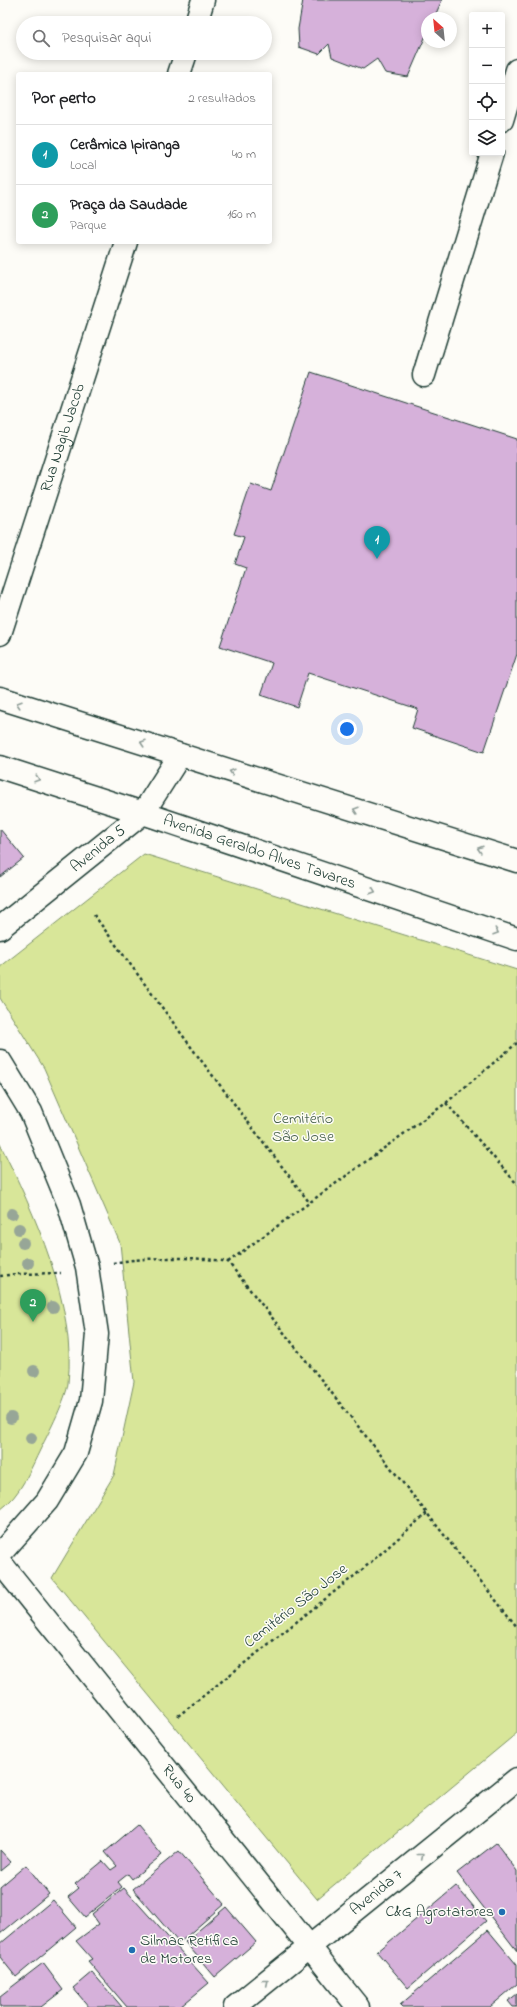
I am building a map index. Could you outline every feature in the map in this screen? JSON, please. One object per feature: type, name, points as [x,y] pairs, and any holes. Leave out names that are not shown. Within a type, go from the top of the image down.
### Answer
[{"type":"street","points":[[198,16],[203,0]]},
{"type":"street","points":[[180,72],[184,60]]},
{"type":"street","points":[[505,110],[517,70]]},
{"type":"street","points":[[424,375],[491,156]]},
{"type":"street","name":"Rua Nagib Jacob","points":[[0,634],[125,244]]},
{"type":"street","points":[[0,698],[517,861]]},
{"type":"street","name":"Avenida 5","points":[[0,928],[142,813],[180,755]]},
{"type":"street","name":"Avenida Geraldo Alves Tavares","points":[[0,767],[517,939]]},
{"type":"street","points":[[0,1061],[31,1112],[69,1205],[87,1267],[96,1334],[91,1401],[76,1453],[47,1501],[0,1554]]},
{"type":"street","name":"Rua 40","points":[[0,1562],[358,2007]]},
{"type":"street","name":"Avenida 7","points":[[235,2007],[517,1779]]},
{"type":"path","points":[[94,915],[197,1055],[309,1202]]},
{"type":"path","points":[[228,1262],[446,1103],[517,1043]]},
{"type":"path","points":[[446,1103],[517,1184]]},
{"type":"path","points":[[0,1276],[17,1274],[68,1273],[87,1267],[131,1260],[212,1259],[228,1262],[517,1627]]},
{"type":"path","name":"Cemitério São Jose","points":[[178,1716],[363,1569],[427,1513]]},
{"type":"green space","name":"Cemitério São Jose","points":[[144,854],[517,970],[517,1733],[317,1899],[52,1578],[114,1475],[134,1382],[120,1243],[44,1068],[0,998],[0,967]]},
{"type":"green space","points":[[0,1144],[39,1229],[50,1260],[66,1323],[69,1353],[67,1389],[57,1416],[24,1482],[14,1497],[0,1510]]},
{"type":"building","points":[[303,0],[442,0],[437,12],[421,12],[421,47],[408,77],[385,73],[377,59],[363,69],[332,57],[329,44],[319,54],[299,47],[298,29]]},
{"type":"building","points":[[311,372],[517,439],[517,654],[484,752],[412,728],[418,709],[308,673],[297,707],[261,695],[272,663],[220,646],[246,568],[235,564],[244,537],[234,534],[251,484],[271,491]]},
{"type":"building","points":[[0,829],[24,858],[0,877]]},
{"type":"building","points":[[137,1825],[162,1855],[132,1879],[128,1874],[118,1882],[122,1887],[85,1917],[68,1897],[79,1888],[75,1884],[103,1861],[111,1870],[117,1866],[105,1852]]},
{"type":"building","name":"C&G Agrotatores","points":[[496,1843],[517,1871],[517,1951],[457,1873]]},
{"type":"building","points":[[0,1850],[11,1862],[0,1871]]},
{"type":"building","points":[[179,1851],[224,1904],[179,1943],[133,1889]]},
{"type":"building","points":[[26,1865],[49,1894],[0,1934],[0,1887]]},
{"type":"building","points":[[456,1886],[486,1921],[408,1988],[377,1952]]},
{"type":"building","name":"Silmac Retífica de Motores","points":[[124,1888],[209,1983],[180,2007],[127,2007],[88,1961],[92,1959],[76,1941],[99,1924],[92,1914]]},
{"type":"building","points":[[53,1900],[76,1927],[16,1977],[0,1957],[0,1944]]},
{"type":"building","points":[[226,1907],[256,1942],[215,1977],[185,1942]]},
{"type":"building","points":[[488,1930],[517,1965],[517,1984],[490,2007],[402,2007],[400,2005]]},
{"type":"building","points":[[43,1963],[63,1990],[41,2007],[0,2007],[0,1996]]},
{"type":"building","points":[[92,1972],[122,2007],[89,2007],[73,1988]]},
{"type":"building","points":[[517,1994],[517,2007],[513,2007],[508,2001]]},
{"type":"place","name":"Cerâmica Ipiranga","points":[[377,559]]},
{"type":"place","name":"Praça da Saudade","points":[[33,1322]]},
{"type":"place","name":"C&G Agrotatores","points":[[502,1912]]},
{"type":"place","name":"Silmac Retífica de Motores","points":[[132,1950]]}]
